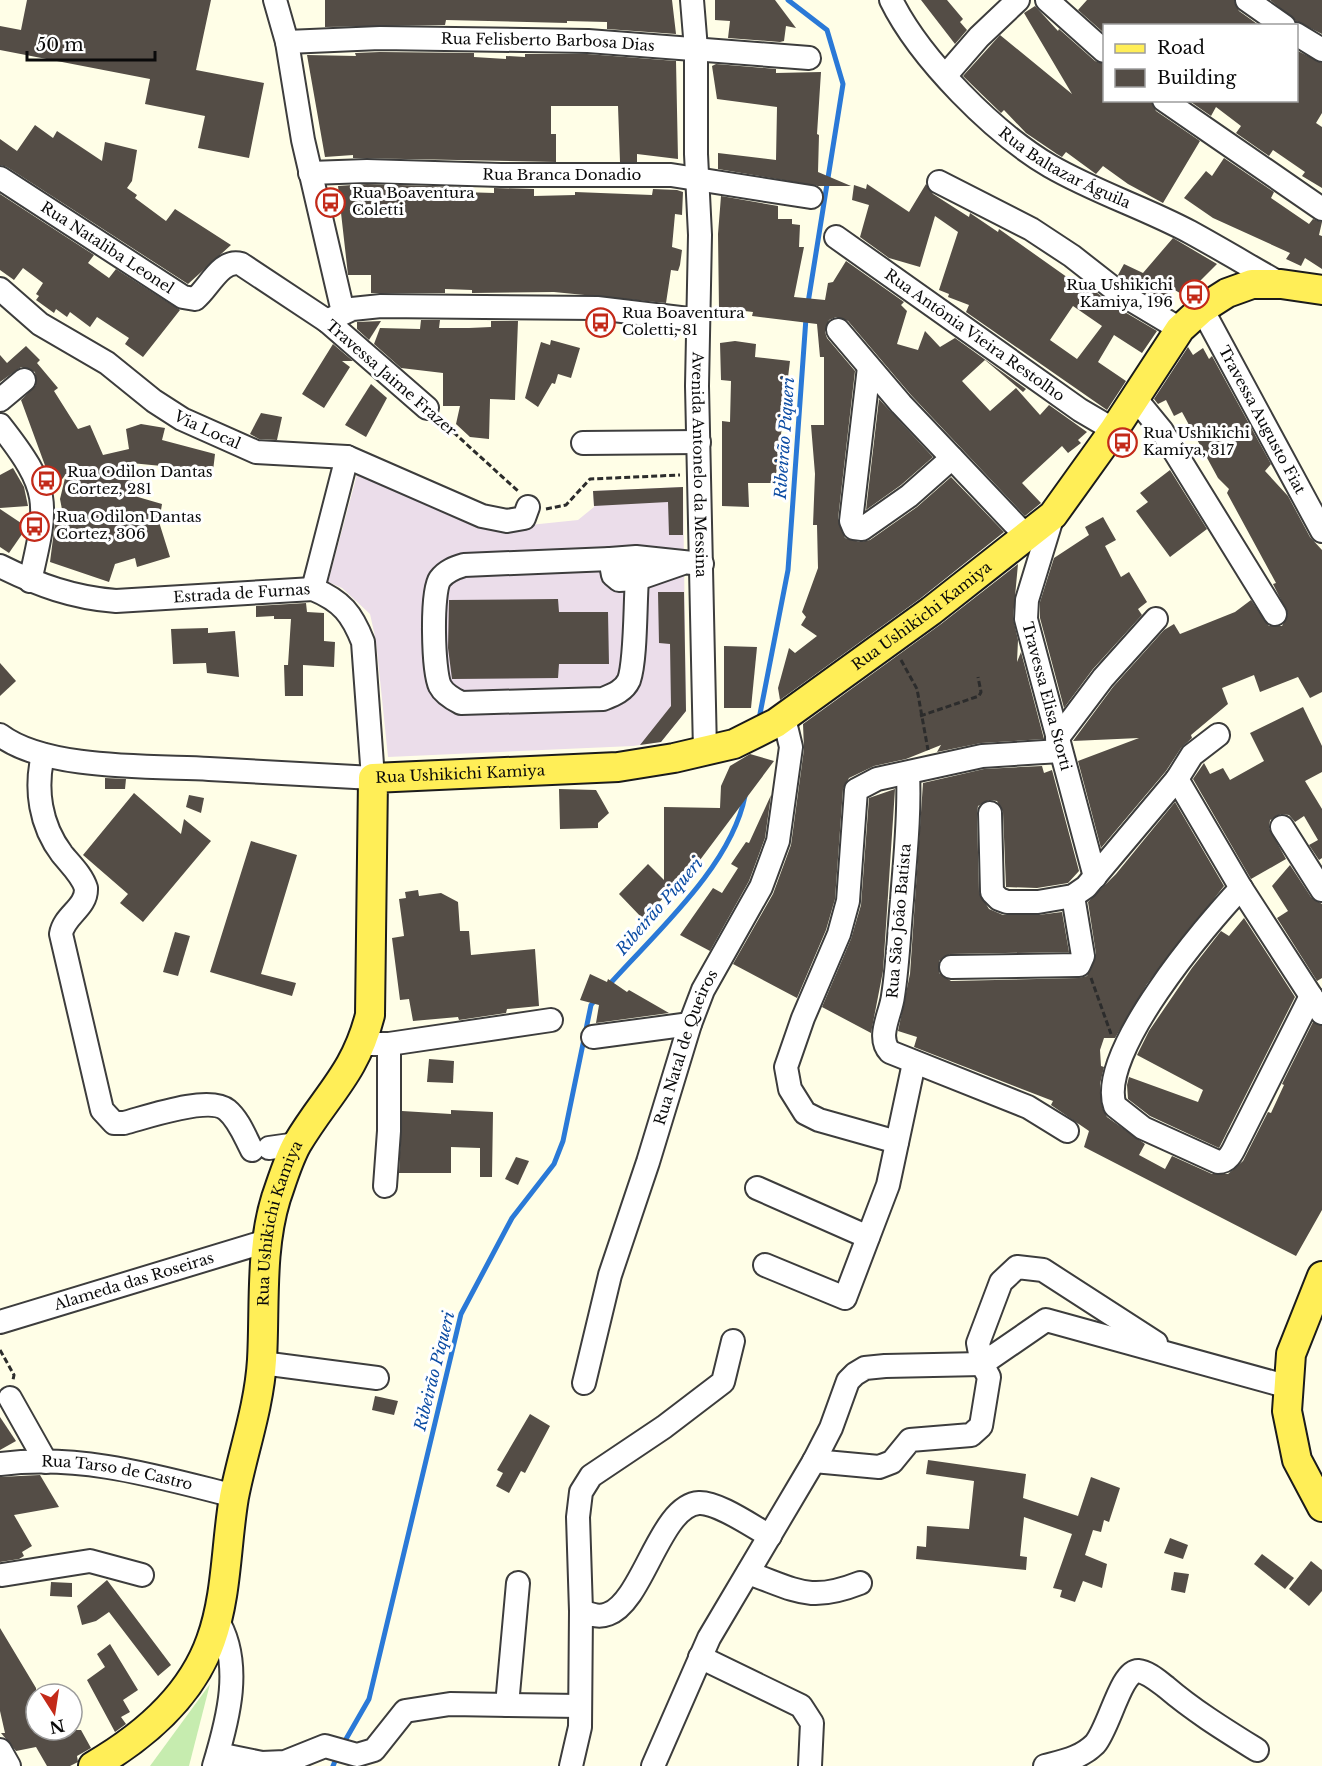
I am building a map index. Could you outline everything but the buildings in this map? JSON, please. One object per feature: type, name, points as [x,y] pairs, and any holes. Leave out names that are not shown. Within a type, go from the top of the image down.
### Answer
[{"type":"main road","name":"Rua Ushikichi Kamiya","points":[[93,1766],[119,1751],[154,1723],[180,1696],[212,1640],[235,1496],[253,1423],[262,1363],[267,1241],[276,1199],[297,1144],[351,1066],[376,1044],[370,1015],[372,778],[618,767],[734,744],[780,720],[1027,537],[1053,515],[1114,430],[1180,328],[1202,309],[1227,293],[1252,284],[1281,284],[1322,290]]},
{"type":"main road","points":[[1322,1276],[1290,1354],[1287,1411],[1297,1460],[1322,1507]]},
{"type":"street","points":[[275,0],[287,42],[335,317],[381,306],[541,306],[597,308],[697,320]]},
{"type":"street","name":"Avenida Antonelo da Messina","points":[[692,0],[696,49],[700,235],[697,320],[700,474],[693,564],[705,751]]},
{"type":"street","name":"Rua Baltazar Águila","points":[[891,0],[922,48],[997,127],[1050,165],[1131,207],[1188,231],[1281,284]]},
{"type":"street","points":[[946,75],[978,38],[1018,0]]},
{"type":"street","points":[[1047,0],[1103,50]]},
{"type":"street","points":[[1246,0],[1281,24]]},
{"type":"street","points":[[1298,35],[1322,50]]},
{"type":"street","name":"Rua Felisberto Barbosa Dias","points":[[287,42],[380,38],[588,41],[809,58]]},
{"type":"street","points":[[1167,102],[1322,209]]},
{"type":"street","name":"Rua Branca Donadio","points":[[310,173],[398,171],[698,177],[732,186],[811,197]]},
{"type":"street","name":"Rua Nataliba Leonel","points":[[0,178],[190,300],[201,295],[224,267],[230,263],[241,264]]},
{"type":"street","points":[[939,182],[1031,229],[1072,256],[1118,292],[1180,328]]},
{"type":"street","name":"Rua Antônia Vieira Restolho","points":[[836,237],[1080,410],[1114,430]]},
{"type":"street","name":"Travessa Jaime Frazer","points":[[241,264],[335,317],[427,408]]},
{"type":"street","name":"Via Local","points":[[0,289],[52,333],[87,350],[154,401],[182,419],[256,452],[347,457]]},
{"type":"street","name":"Travessa Augusto Fiat","points":[[1202,309],[1322,531]]},
{"type":"street","points":[[838,330],[952,458],[1027,537]]},
{"type":"street","points":[[869,367],[850,521],[854,528],[862,530],[880,518],[952,458]]},
{"type":"street","points":[[0,400],[24,380]]},
{"type":"street","points":[[1135,398],[1162,431],[1275,614]]},
{"type":"street","points":[[0,426],[29,468],[42,494],[44,521],[30,581]]},
{"type":"street","points":[[583,443],[699,441]]},
{"type":"street","points":[[313,590],[347,457],[483,516],[507,522],[518,521],[528,514],[528,507]]},
{"type":"street","name":"Travessa Elisa Storti","points":[[1053,515],[1027,600],[1026,619],[1095,877]]},
{"type":"street","points":[[637,579],[631,667],[628,681],[618,693],[603,699],[462,703],[450,698],[441,687],[437,674],[435,594],[439,580],[450,570],[464,565],[636,557],[693,564]]},
{"type":"street","points":[[610,559],[613,575],[619,580],[637,579],[693,564]]},
{"type":"street","name":"Estrada de Furnas","points":[[0,566],[30,581],[87,599],[116,601],[313,590],[332,597],[356,624],[363,642],[372,778]]},
{"type":"street","points":[[897,1142],[819,1120],[805,1113],[790,1089],[786,1067],[803,1018],[839,934],[848,901],[856,790],[877,779],[991,754],[1059,745],[1103,678],[1156,619]]},
{"type":"street","name":"Rua Natal de Queiros","points":[[584,1383],[610,1275],[648,1162],[690,1024],[703,990],[761,886],[778,841],[791,747],[780,720]]},
{"type":"street","points":[[0,735],[10,742],[43,755],[114,764],[372,778]]},
{"type":"street","points":[[990,813],[994,897],[1007,902],[1038,902],[1073,896],[1095,877],[1177,779],[1192,755],[1218,735]]},
{"type":"street","points":[[43,755],[39,774],[39,793],[46,823],[57,846],[86,888],[85,900],[67,918],[61,934],[102,1110],[114,1123],[124,1123],[197,1106],[221,1106],[229,1111],[260,1149],[297,1144]]},
{"type":"street","name":"Rua São João Batista","points":[[908,773],[910,803],[895,982],[883,1041],[890,1052],[1028,1107],[1067,1131]]},
{"type":"street","points":[[1177,779],[1241,888],[1317,1004],[1228,1159],[1218,1162],[1143,1128],[1120,1112],[1113,1099],[1122,1059],[1131,1035],[1151,1001],[1194,943],[1241,888]]},
{"type":"street","points":[[1282,826],[1322,890]]},
{"type":"street","points":[[951,967],[1072,966],[1083,960],[1073,896]]},
{"type":"street","points":[[385,1186],[389,1131],[376,1044],[551,1020]]},
{"type":"street","points":[[593,1037],[690,1024]]},
{"type":"street","points":[[765,1265],[845,1298],[888,1185],[914,1063]]},
{"type":"street","points":[[757,1188],[868,1237]]},
{"type":"street","name":"Alameda das Roseiras","points":[[0,1322],[267,1241]]},
{"type":"street","points":[[814,1461],[879,1467],[892,1462],[910,1440],[970,1435],[981,1426],[989,1377],[982,1364],[978,1343],[1001,1282],[1017,1267],[1042,1270],[1175,1356]]},
{"type":"street","points":[[653,1766],[700,1656],[814,1461],[831,1428],[848,1381],[865,1368],[982,1364],[1046,1320],[1288,1387]]},
{"type":"street","points":[[571,1766],[580,1727],[581,1611],[578,1517],[581,1492],[591,1476],[664,1427],[723,1382],[733,1341]]},
{"type":"street","points":[[262,1363],[377,1378]]},
{"type":"street","points":[[10,1398],[46,1462]]},
{"type":"street","name":"Rua Tarso de Castro","points":[[0,1464],[76,1461],[116,1467],[235,1496]]},
{"type":"street","points":[[581,1611],[603,1616],[616,1609],[630,1592],[672,1522],[692,1504],[701,1502],[716,1506],[770,1536]]},
{"type":"street","points":[[2,1575],[90,1561],[142,1575]]},
{"type":"street","points":[[748,1573],[812,1595],[833,1594],[861,1583]]},
{"type":"street","points":[[507,1705],[518,1582]]},
{"type":"street","points":[[216,1618],[225,1631],[231,1686],[230,1710],[216,1760],[285,1762],[325,1746],[357,1755],[374,1750],[405,1711],[450,1704],[580,1706]]},
{"type":"street","points":[[700,1656],[801,1706],[812,1723],[810,1766]]},
{"type":"street","points":[[1045,1766],[1074,1759],[1093,1745],[1105,1731],[1122,1684],[1133,1672],[1140,1671],[1153,1677],[1190,1707],[1257,1750]]},
{"type":"street","points":[[0,1750],[9,1766]]},
{"type":"path","name":"Travessa Jaime Frazer","points":[[427,408],[515,488],[528,507]]},
{"type":"path","points":[[528,507],[539,510],[566,504],[590,479],[700,474]]},
{"type":"path","points":[[891,639],[917,689],[920,716],[932,767]]},
{"type":"path","points":[[920,716],[979,696],[981,692],[978,677]]},
{"type":"path","points":[[1083,960],[1122,1059]]},
{"type":"path","points":[[0,1350],[14,1375],[10,1398]]},
{"type":"shaded area","points":[[358,471],[490,529],[578,520],[594,507],[593,491],[683,487],[686,711],[661,742],[633,746],[388,757],[376,641],[370,614],[342,588],[328,582]]},
{"type":"green space","points":[[210,1684],[189,1766],[150,1766]]},
{"type":"waterway","name":"Ribeirão Piqueri","points":[[788,0],[827,30],[843,84],[808,303]]},
{"type":"waterway","name":"Ribeirão Piqueri","points":[[759,719],[788,570],[806,318]]},
{"type":"waterway","name":"Ribeirão Piqueri","points":[[608,986],[689,898],[708,873],[737,822],[745,796]]},
{"type":"waterway","name":"Ribeirão Piqueri","points":[[342,1746],[369,1699],[461,1314],[512,1218],[554,1164],[563,1141],[591,1005],[596,999]]},
{"type":"waterway","name":"Ribeirão Piqueri","points":[[333,1766],[338,1754]]},
{"type":"place","name":"Rua Boaventura Coletti","points":[[331,202]]},
{"type":"place","name":"Rua Ushikichi Kamiya, 196","points":[[1194,294]]},
{"type":"place","name":"Rua Boaventura Coletti, 81","points":[[601,322]]},
{"type":"place","name":"Rua Ushikichi Kamiya, 317","points":[[1122,442]]},
{"type":"place","name":"Rua Odilon Dantas Cortez, 281","points":[[46,481]]},
{"type":"place","name":"Rua Odilon Dantas Cortez, 306","points":[[35,526]]}]
